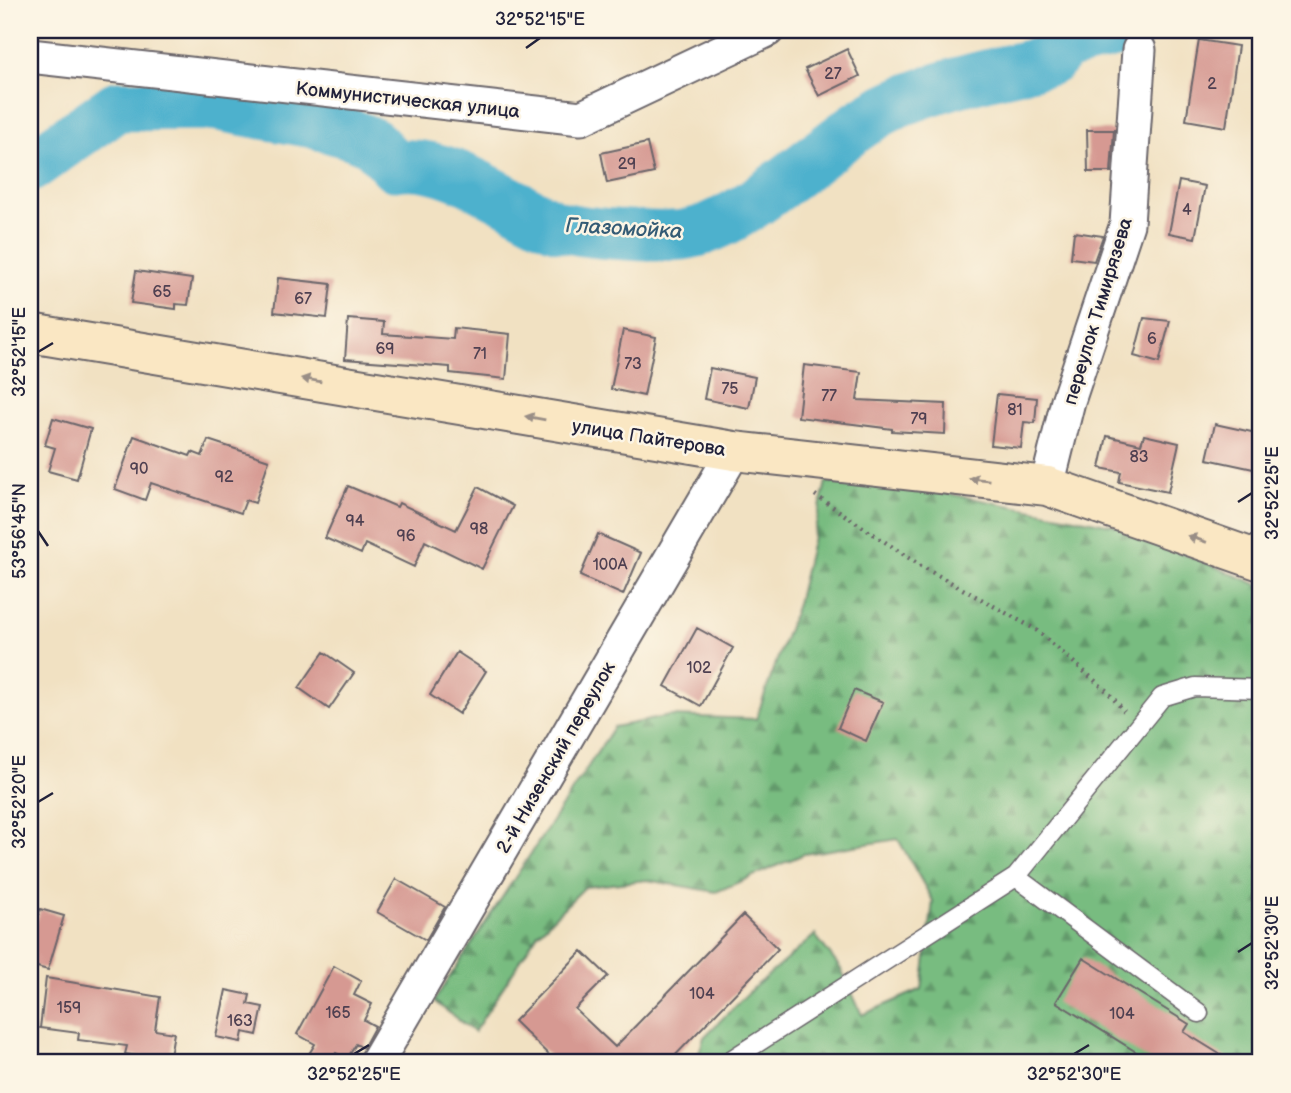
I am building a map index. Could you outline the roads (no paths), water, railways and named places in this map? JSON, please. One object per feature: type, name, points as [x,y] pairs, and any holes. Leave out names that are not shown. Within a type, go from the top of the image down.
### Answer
[{"type":"main road","name":"улица Пайтерова","points":[[30,333],[734,451],[1047,486],[1261,561]]},
{"type":"street","name":"Коммунистическая улица","points":[[30,56],[581,118],[767,30]]},
{"type":"street","name":"переулок Тимирязева","points":[[1047,486],[1068,401],[1127,224],[1137,40]]},
{"type":"street","name":"2-й Низенский переулок","points":[[376,1063],[734,451]]},
{"type":"lane","points":[[726,1063],[1016,877],[1162,697],[1195,687],[1261,689]]},
{"type":"lane","points":[[1016,877],[1199,1013]]},
{"type":"waterway","name":"Глазомойка","points":[[30,167],[117,106],[212,105],[313,123],[354,135],[373,143],[395,166],[414,165],[454,174],[562,227],[616,234],[683,235],[707,229],[732,217],[758,201],[858,126],[899,103],[964,81],[1051,60],[1064,45],[1129,30]]}]
